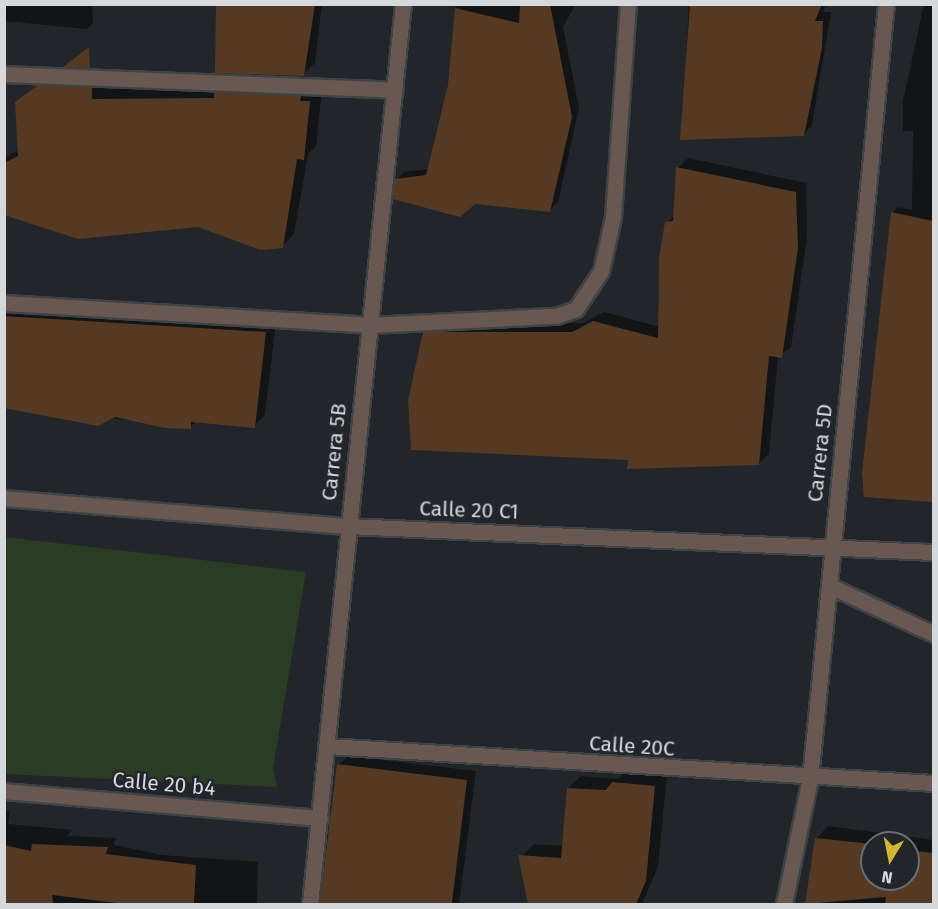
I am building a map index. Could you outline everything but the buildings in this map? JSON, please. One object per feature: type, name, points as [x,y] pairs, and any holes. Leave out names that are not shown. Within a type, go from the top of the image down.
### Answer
[{"type":"street","name":"Carrera 5B","points":[[310,904],[347,526],[403,4]]},
{"type":"street","points":[[4,303],[369,325],[556,316],[576,309],[589,295],[613,217],[628,4]]},
{"type":"street","name":"Carrera 5D","points":[[784,904],[810,779],[886,4]]},
{"type":"street","points":[[4,74],[395,90]]},
{"type":"street","name":"Calle 20 C1","points":[[4,498],[347,526],[832,545],[933,552]]},
{"type":"street","points":[[830,586],[933,633]]},
{"type":"street","name":"Calle 20C","points":[[327,746],[810,779],[933,783]]},
{"type":"street","name":"Calle 20 b4","points":[[4,791],[320,818]]},
{"type":"green space","points":[[5,537],[306,572],[273,768],[277,787],[5,774]]}]
